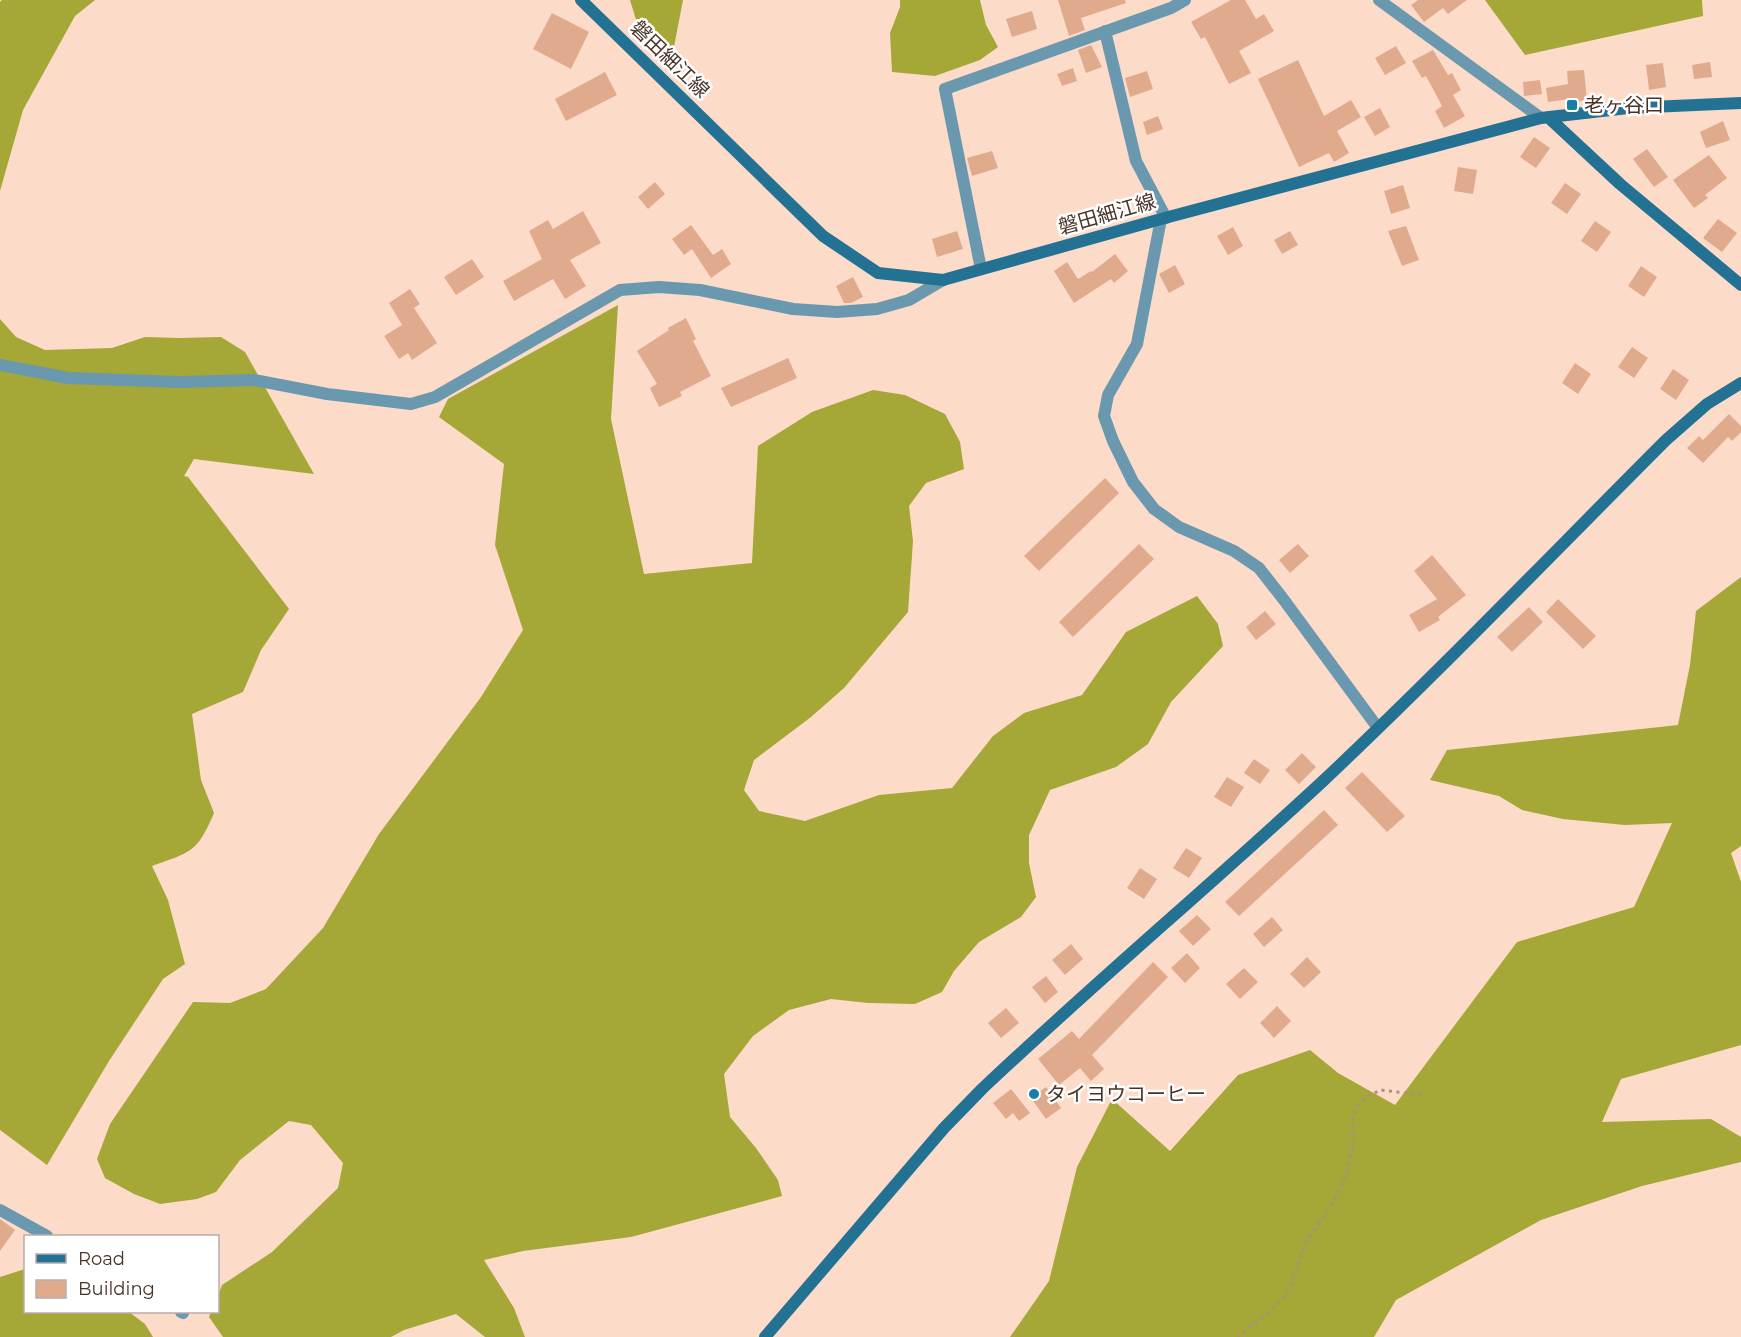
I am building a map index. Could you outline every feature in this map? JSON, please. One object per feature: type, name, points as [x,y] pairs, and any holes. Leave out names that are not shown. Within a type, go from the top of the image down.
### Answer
[{"type":"street","name":"磐田細江線","points":[[581,0],[823,236],[878,273],[943,280],[1164,218],[1544,118],[1628,108],[1741,103]]},
{"type":"street","points":[[981,269],[945,89],[1171,8],[1185,0]]},
{"type":"street","points":[[1379,0],[1544,118],[1741,285]]},
{"type":"street","points":[[1105,32],[1136,161],[1164,218],[1137,344],[1108,395],[1104,416],[1113,441],[1133,482],[1154,509],[1179,527],[1234,551],[1258,568],[1378,728]]},
{"type":"street","points":[[0,365],[68,378],[180,382],[254,380],[327,394],[411,404],[435,397],[620,290],[659,287],[700,290],[793,309],[837,312],[877,309],[909,300],[943,280]]},
{"type":"street","points":[[765,1337],[944,1128],[982,1089],[1378,728],[1666,440],[1707,404],[1741,383]]},
{"type":"street","points":[[0,1210],[45,1235]]},
{"type":"path","points":[[1237,1337],[1277,1306],[1289,1289],[1306,1243],[1334,1201],[1346,1175],[1353,1147],[1352,1121],[1356,1108],[1366,1096],[1381,1090],[1421,1095]]},
{"type":"shaded area","points":[[2,0],[95,0],[75,16],[23,110],[0,191],[0,2]]},
{"type":"shaded area","points":[[630,0],[683,0],[673,52],[637,23]]},
{"type":"shaded area","points":[[900,0],[980,0],[986,25],[998,47],[980,60],[935,76],[892,72],[890,33],[900,7]]},
{"type":"shaded area","points":[[1485,0],[1702,0],[1703,16],[1525,55]]},
{"type":"shaded area","points":[[618,305],[611,419],[644,574],[752,563],[758,446],[812,412],[873,390],[905,395],[945,414],[960,442],[964,469],[926,483],[909,506],[913,541],[908,612],[844,688],[811,717],[754,760],[744,790],[759,811],[805,821],[879,795],[952,788],[993,736],[1024,713],[1082,695],[1126,632],[1197,596],[1218,624],[1223,646],[1171,702],[1148,744],[1116,767],[1050,790],[1029,835],[1029,863],[1036,897],[1021,917],[979,942],[954,971],[942,992],[915,1004],[831,999],[789,1010],[753,1036],[724,1074],[730,1117],[756,1148],[778,1180],[782,1196],[631,1237],[523,1251],[484,1260],[514,1308],[525,1337],[485,1337],[456,1314],[404,1330],[391,1337],[223,1337],[209,1317],[211,1313],[219,1313],[219,1293],[222,1285],[272,1252],[338,1188],[343,1163],[311,1125],[289,1121],[240,1160],[216,1192],[197,1199],[160,1204],[134,1194],[105,1178],[97,1159],[110,1124],[193,1002],[230,1003],[266,989],[323,928],[379,834],[481,697],[523,630],[495,545],[504,464],[439,417],[448,399]]},
{"type":"shaded area","points":[[0,319],[16,337],[45,350],[112,348],[145,337],[221,337],[245,352],[314,474],[194,459],[184,476],[188,477],[289,609],[261,650],[243,692],[192,714],[201,780],[214,813],[197,844],[184,854],[152,866],[168,900],[185,964],[163,979],[109,1061],[47,1165],[0,1130]]},
{"type":"shaded area","points":[[1741,577],[1741,846],[1731,853],[1741,882],[1741,1045],[1621,1079],[1602,1122],[1711,1119],[1741,1137],[1741,1162],[1642,1186],[1541,1220],[1396,1300],[1374,1337],[1010,1337],[1049,1281],[1077,1167],[1112,1099],[1170,1151],[1238,1075],[1310,1050],[1338,1073],[1395,1105],[1517,942],[1634,907],[1672,823],[1625,825],[1563,819],[1522,810],[1499,796],[1430,780],[1447,750],[1678,725],[1690,665],[1696,611]]},
{"type":"shaded area","points":[[24,1269],[24,1313],[130,1313],[145,1324],[153,1337],[0,1337],[0,1277]]},
{"type":"building","points":[[1058,0],[1125,0],[1126,3],[1081,18],[1085,30],[1069,36]]},
{"type":"building","points":[[1231,0],[1245,0],[1256,19],[1264,14],[1274,31],[1239,51],[1251,73],[1229,84],[1205,37],[1201,39],[1191,22]]},
{"type":"building","points":[[1418,0],[1467,0],[1448,14],[1443,8],[1424,22],[1411,5]]},
{"type":"building","points":[[1032,11],[1037,29],[1012,37],[1006,19]]},
{"type":"building","points":[[552,13],[589,32],[571,69],[533,49]]},
{"type":"building","points":[[1091,45],[1102,67],[1086,73],[1078,50]]},
{"type":"building","points":[[1396,46],[1406,63],[1385,75],[1375,58]]},
{"type":"building","points":[[1433,50],[1448,75],[1452,73],[1461,90],[1453,95],[1465,116],[1444,128],[1435,111],[1442,106],[1426,76],[1422,78],[1412,61]]},
{"type":"building","points":[[1298,60],[1324,116],[1351,100],[1361,117],[1337,131],[1349,153],[1334,162],[1329,153],[1299,167],[1258,79]]},
{"type":"building","points":[[1710,62],[1712,77],[1694,79],[1692,65]]},
{"type":"building","points":[[1663,63],[1666,87],[1649,90],[1646,65]]},
{"type":"building","points":[[1073,68],[1077,81],[1062,86],[1057,74]]},
{"type":"building","points":[[1584,70],[1587,100],[1570,103],[1570,99],[1548,102],[1546,88],[1568,84],[1567,71]]},
{"type":"building","points":[[1147,71],[1153,89],[1130,97],[1125,78]]},
{"type":"building","points":[[605,72],[617,95],[566,121],[555,99]]},
{"type":"building","points":[[1540,80],[1542,94],[1524,96],[1523,82]]},
{"type":"building","points":[[1380,108],[1390,127],[1375,136],[1364,117]]},
{"type":"building","points":[[1158,116],[1163,129],[1147,135],[1143,122]]},
{"type":"building","points":[[1723,121],[1730,140],[1706,148],[1700,132]]},
{"type":"building","points":[[1534,137],[1550,148],[1536,168],[1520,157]]},
{"type":"building","points":[[1647,149],[1668,177],[1654,187],[1633,159]]},
{"type":"building","points":[[992,151],[998,168],[972,176],[967,158]]},
{"type":"building","points":[[1709,155],[1727,178],[1705,195],[1708,198],[1694,208],[1673,180]]},
{"type":"building","points":[[1458,167],[1477,170],[1473,194],[1454,191]]},
{"type":"building","points":[[655,182],[665,194],[648,209],[638,197]]},
{"type":"building","points":[[1565,183],[1581,194],[1567,214],[1551,203]]},
{"type":"building","points":[[1403,185],[1410,208],[1391,214],[1384,191]]},
{"type":"building","points":[[583,211],[601,243],[570,260],[586,286],[565,299],[553,279],[514,301],[503,281],[542,259],[529,231],[548,220],[553,229]]},
{"type":"building","points":[[1718,219],[1737,233],[1722,252],[1703,238]]},
{"type":"building","points":[[1595,221],[1611,232],[1597,252],[1581,241]]},
{"type":"building","points":[[691,225],[713,255],[722,249],[731,264],[711,278],[692,249],[684,255],[672,239]]},
{"type":"building","points":[[1406,226],[1419,260],[1402,266],[1388,231]]},
{"type":"building","points":[[1233,227],[1243,246],[1228,255],[1217,236]]},
{"type":"building","points":[[957,231],[963,249],[937,257],[932,239]]},
{"type":"building","points":[[1290,231],[1298,245],[1282,254],[1274,240]]},
{"type":"building","points":[[1115,254],[1128,271],[1114,283],[1111,279],[1074,303],[1054,271],[1067,262],[1078,279],[1092,272]]},
{"type":"building","points":[[472,259],[484,277],[456,295],[444,277]]},
{"type":"building","points":[[1175,265],[1185,284],[1169,293],[1159,274]]},
{"type":"building","points":[[1641,266],[1657,277],[1644,297],[1628,286]]},
{"type":"building","points":[[853,277],[863,297],[851,303],[844,303],[836,286]]},
{"type":"building","points":[[410,289],[420,304],[414,308],[437,343],[412,360],[408,353],[399,359],[384,336],[402,325],[389,303]]},
{"type":"building","points":[[686,318],[696,339],[693,341],[711,376],[680,392],[682,396],[659,407],[650,388],[657,384],[637,351]]},
{"type":"building","points":[[1632,347],[1648,358],[1634,378],[1618,367]]},
{"type":"building","points":[[788,358],[797,378],[731,407],[721,388]]},
{"type":"building","points":[[1575,363],[1591,374],[1578,394],[1562,383]]},
{"type":"building","points":[[1673,369],[1689,380],[1676,400],[1660,389]]},
{"type":"building","points":[[1729,414],[1741,426],[1741,432],[1732,441],[1728,437],[1703,463],[1687,448],[1699,436],[1703,440]]},
{"type":"building","points":[[1105,478],[1119,493],[1039,571],[1024,556]]},
{"type":"building","points":[[1139,544],[1154,559],[1073,637],[1059,622]]},
{"type":"building","points":[[1298,544],[1309,556],[1290,573],[1279,560]]},
{"type":"building","points":[[1432,555],[1466,595],[1438,617],[1440,620],[1419,632],[1409,615],[1437,599],[1414,571]]},
{"type":"building","points":[[1558,599],[1596,636],[1583,649],[1546,612]]},
{"type":"building","points":[[1529,607],[1543,622],[1512,652],[1497,637]]},
{"type":"building","points":[[1265,611],[1276,624],[1256,640],[1246,627]]},
{"type":"building","points":[[1302,753],[1316,767],[1299,784],[1285,770]]},
{"type":"building","points":[[1254,759],[1270,770],[1260,784],[1244,773]]},
{"type":"building","points":[[1362,772],[1405,816],[1387,832],[1345,788]]},
{"type":"building","points":[[1227,777],[1244,787],[1231,807],[1214,797]]},
{"type":"building","points":[[1324,810],[1338,825],[1239,916],[1225,902]]},
{"type":"building","points":[[1186,848],[1202,858],[1189,878],[1173,868]]},
{"type":"building","points":[[1140,868],[1157,879],[1144,899],[1127,888]]},
{"type":"building","points":[[1197,915],[1211,929],[1193,946],[1179,931]]},
{"type":"building","points":[[1272,917],[1283,930],[1264,947],[1253,934]]},
{"type":"building","points":[[1071,944],[1083,959],[1065,975],[1052,960]]},
{"type":"building","points":[[1187,953],[1200,968],[1185,983],[1171,968]]},
{"type":"building","points":[[1307,957],[1321,972],[1304,988],[1290,974]]},
{"type":"building","points":[[1153,962],[1168,977],[1092,1055],[1104,1069],[1091,1081],[1080,1068],[1059,1085],[1038,1059],[1072,1031],[1079,1039]]},
{"type":"building","points":[[1244,968],[1258,982],[1240,999],[1226,984]]},
{"type":"building","points":[[1046,976],[1058,992],[1045,1003],[1032,987]]},
{"type":"building","points":[[1277,1006],[1291,1021],[1274,1038],[1260,1023]]},
{"type":"building","points":[[1006,1008],[1019,1023],[1001,1038],[988,1023]]},
{"type":"building","points":[[1046,1087],[1061,1108],[1046,1119],[1031,1098]]},
{"type":"building","points":[[1011,1089],[1030,1113],[1019,1121],[1013,1113],[1006,1119],[993,1103]]},
{"type":"building","points":[[0,1219],[15,1230],[0,1251]]},
{"type":"place","name":"老ヶ谷口","points":[[1572,105]]},
{"type":"place","name":"タイヨウコーヒー","points":[[1034,1094]]}]
